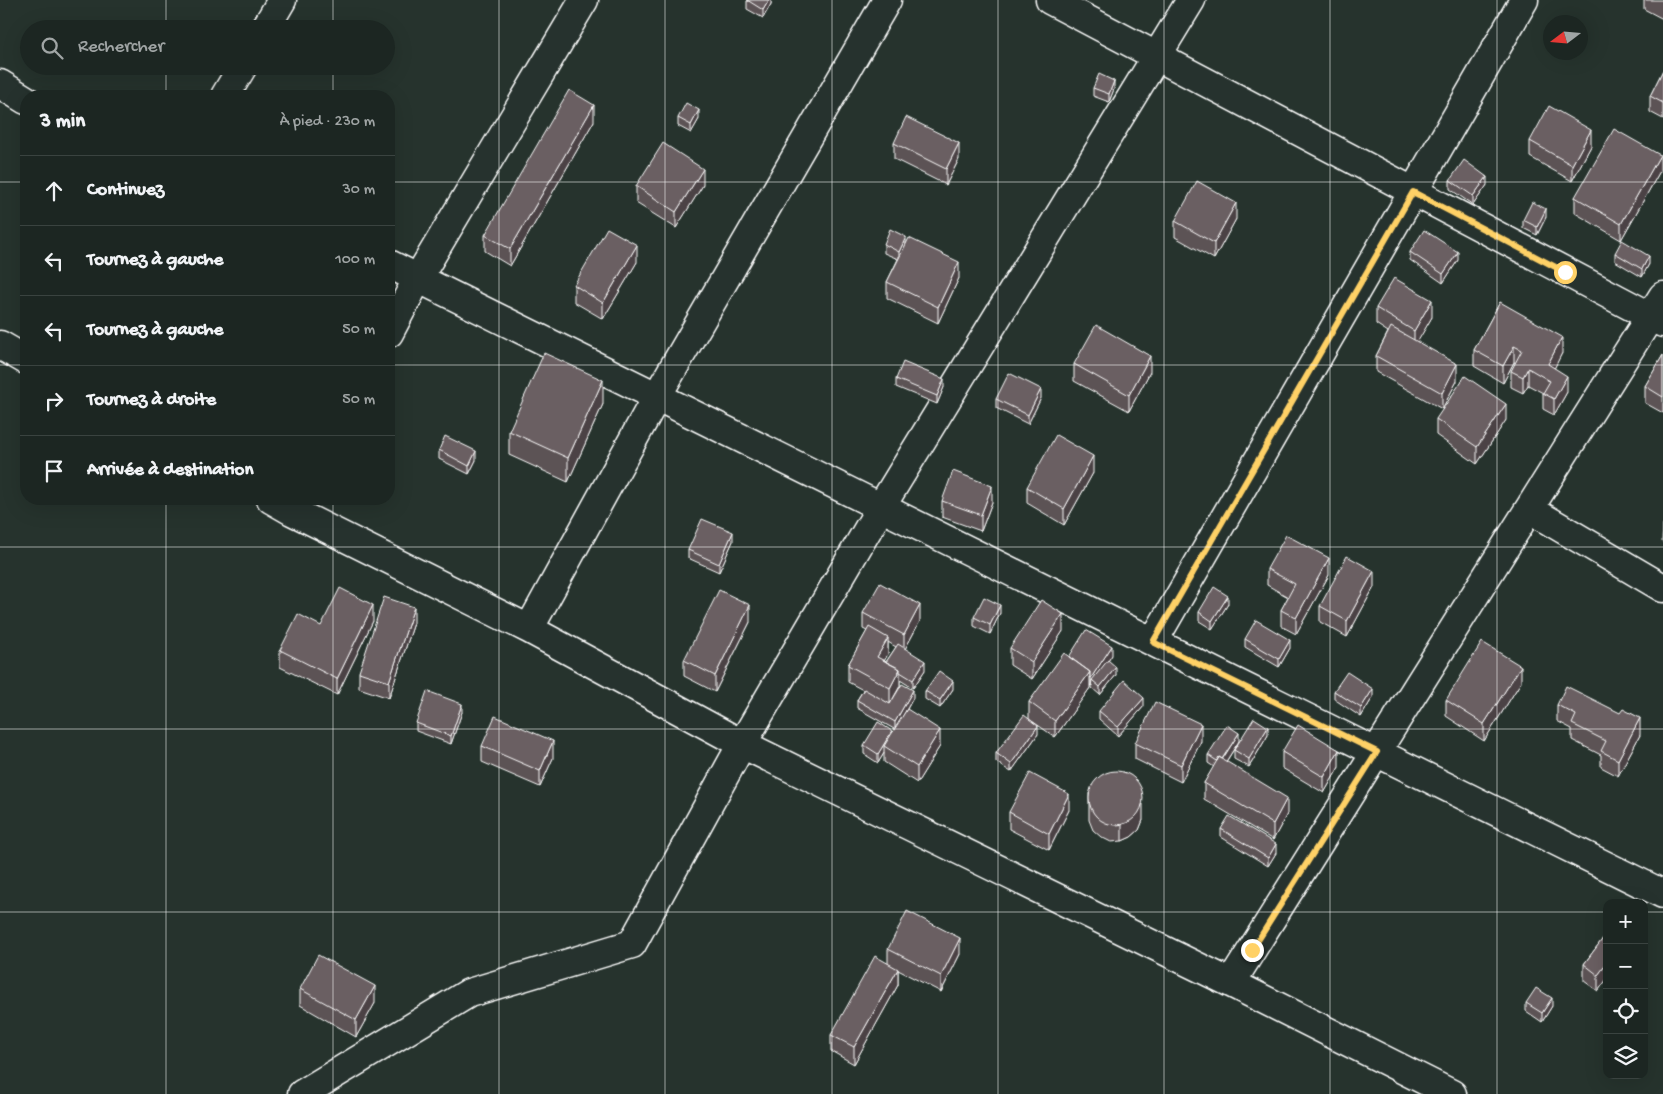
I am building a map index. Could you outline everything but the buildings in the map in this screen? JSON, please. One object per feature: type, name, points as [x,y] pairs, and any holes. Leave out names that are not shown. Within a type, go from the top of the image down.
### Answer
[{"type":"street","points":[[395,322],[418,278],[584,0]]},
{"type":"street","points":[[529,629],[657,396],[886,0]]},
{"type":"street","points":[[1050,0],[1413,192],[1659,312],[1529,509],[1231,983]]},
{"type":"street","points":[[302,1094],[469,993],[632,944],[742,744],[881,507],[1191,0]]},
{"type":"street","points":[[1153,642],[1524,0]]},
{"type":"street","points":[[228,90],[237,75]]},
{"type":"street","points":[[0,84],[20,96]]},
{"type":"street","points":[[395,267],[1663,894]]},
{"type":"street","points":[[0,345],[20,357]]},
{"type":"street","points":[[291,505],[529,629],[742,744],[1231,983],[1452,1094]]},
{"type":"street","points":[[1529,509],[1663,588]]},
{"type":"route","points":[[1252,950],[1377,752],[1153,642],[1413,192],[1565,272]]}]
